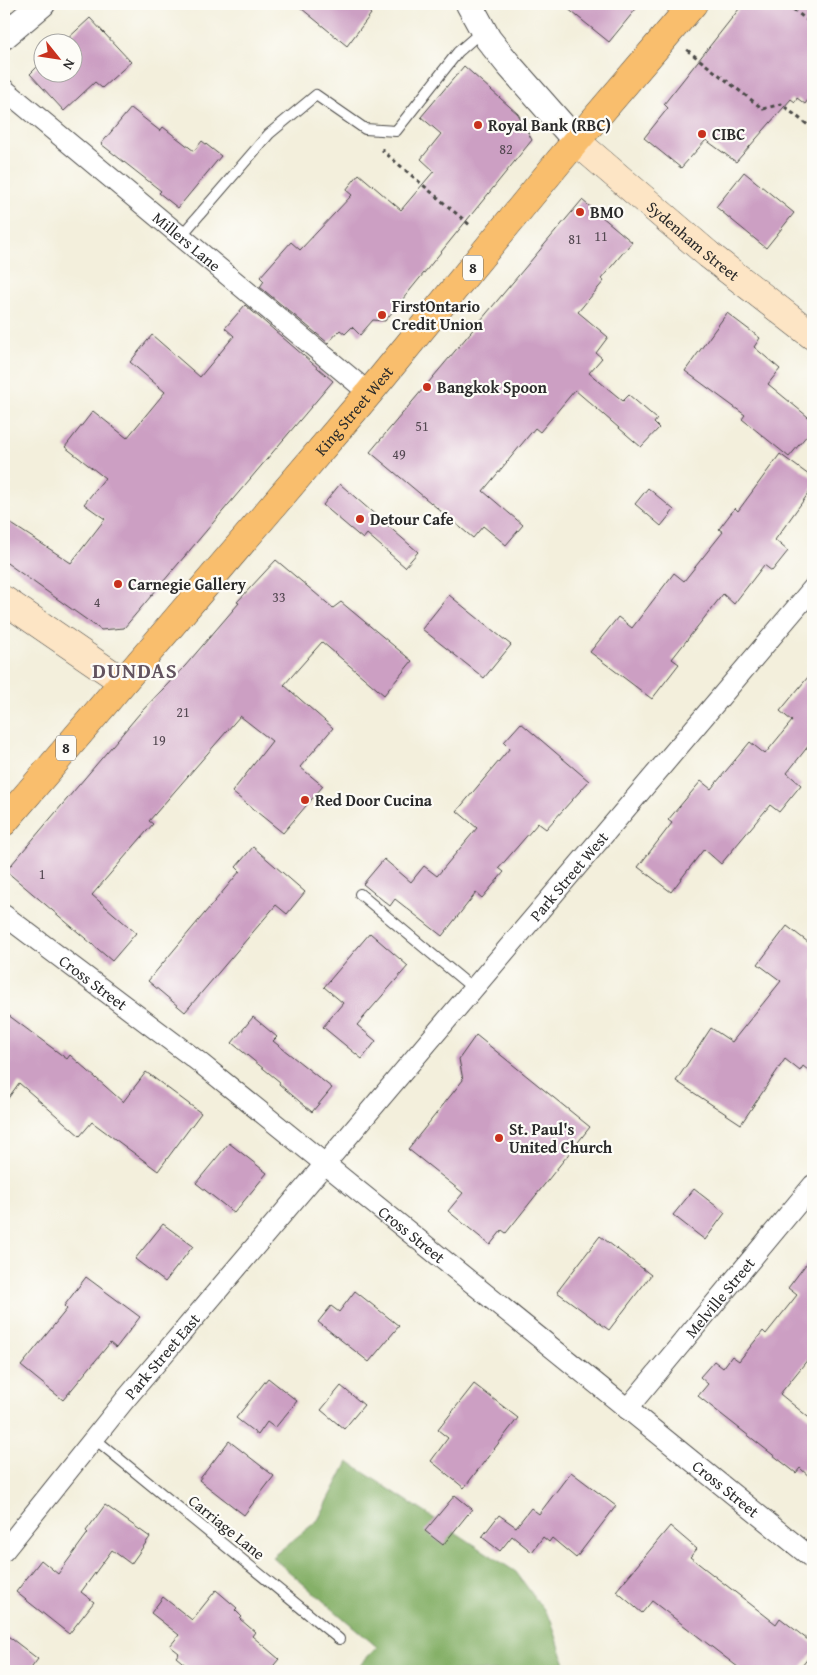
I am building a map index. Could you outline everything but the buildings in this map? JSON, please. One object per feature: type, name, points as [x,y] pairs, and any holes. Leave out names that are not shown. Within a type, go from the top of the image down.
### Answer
[{"type":"main road","name":"King Street West","points":[[7,819],[122,681],[369,393],[576,141],[693,4]]},
{"type":"main road","name":"Sydenham Street","points":[[576,141],[709,255],[813,336]]},
{"type":"main road","points":[[4,600],[122,681]]},
{"type":"street","points":[[4,36],[42,4]]},
{"type":"street","points":[[469,4],[483,30],[509,65],[576,141]]},
{"type":"street","name":"Millers Lane","points":[[4,89],[369,393]]},
{"type":"street","name":"Park Street West","points":[[325,1166],[813,588]]},
{"type":"street","name":"Cross Street","points":[[4,915],[116,998],[813,1559]]},
{"type":"street","name":"Park Street East","points":[[4,1551],[95,1440],[124,1401],[325,1166]]},
{"type":"street","name":"Melville Street","points":[[627,1409],[813,1185]]},
{"type":"lane","points":[[181,236],[269,134],[316,95],[365,129],[396,131],[458,52],[483,30]]},
{"type":"lane","points":[[360,894],[475,990]]},
{"type":"lane","name":"Carriage Lane","points":[[95,1440],[339,1638]]},
{"type":"path","points":[[787,4],[813,25]]},
{"type":"path","points":[[667,34],[763,109],[782,104],[813,129]]},
{"type":"path","points":[[386,131],[383,151],[493,244]]},
{"type":"green space","points":[[348,1462],[516,1572],[551,1620],[565,1664],[575,1671],[354,1671],[377,1647],[272,1557],[318,1520]]},
{"type":"place","name":"Royal Bank (RBC)","points":[[478,125]]},
{"type":"place","name":"CIBC","points":[[702,134]]},
{"type":"place","name":"BMO","points":[[580,212]]},
{"type":"place","name":"FirstOntario Credit Union","points":[[382,315]]},
{"type":"place","name":"Bangkok Spoon","points":[[427,387]]},
{"type":"place","name":"Detour Cafe","points":[[360,519]]},
{"type":"place","name":"Carnegie Gallery","points":[[118,584]]},
{"type":"place","name":"Red Door Cucina","points":[[305,800]]},
{"type":"place","name":"St. Paul's United Church","points":[[499,1138]]},
{"type":"district","name":"DUNDAS","points":[[135,671]]}]
